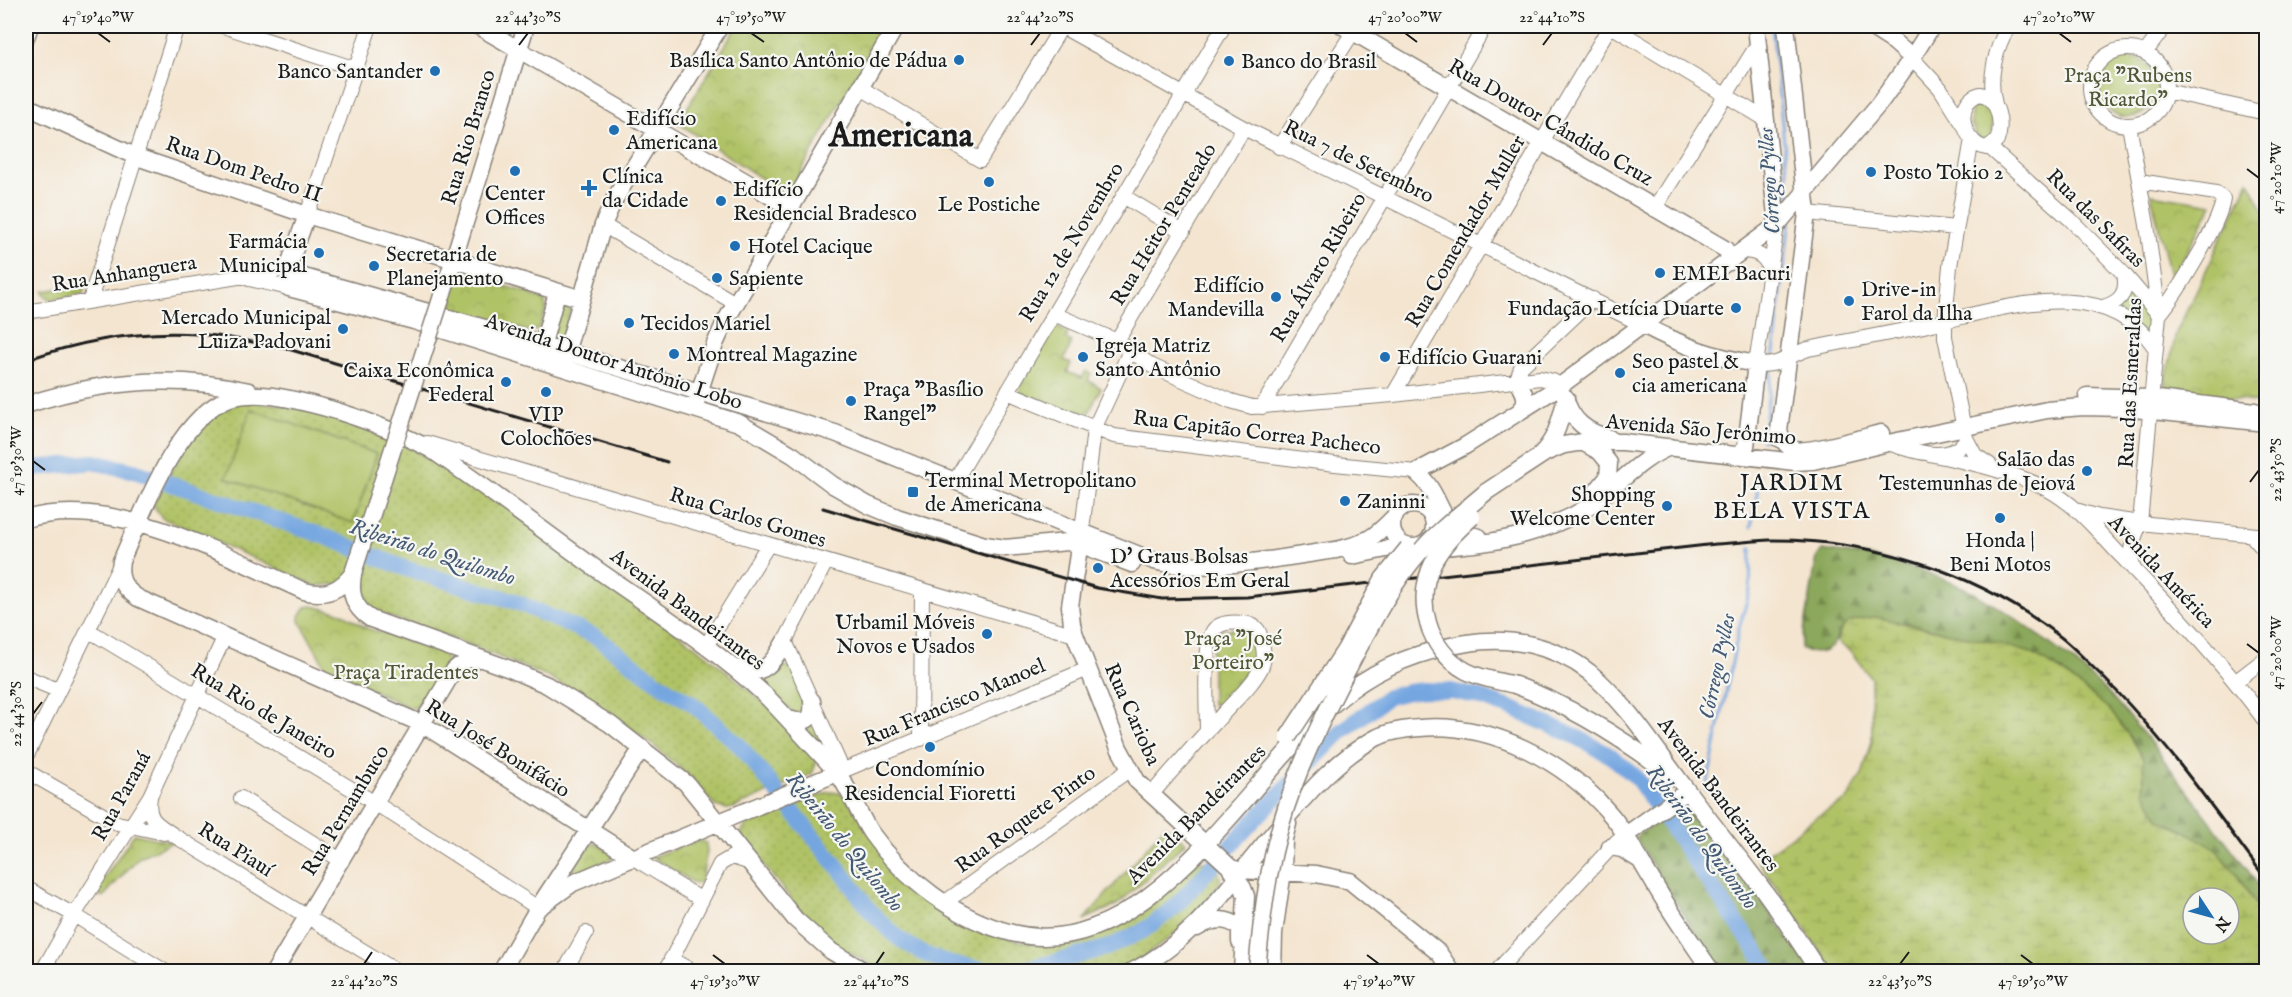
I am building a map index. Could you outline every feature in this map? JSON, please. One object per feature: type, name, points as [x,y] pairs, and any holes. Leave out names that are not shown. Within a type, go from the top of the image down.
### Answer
[{"type":"main road","points":[[26,37],[30,26]]},
{"type":"main road","points":[[478,26],[791,208]]},
{"type":"main road","name":"Rua Rio Branco","points":[[354,571],[526,26]]},
{"type":"main road","points":[[564,359],[603,225],[628,176],[720,26]]},
{"type":"main road","points":[[697,400],[715,344],[735,303],[896,26]]},
{"type":"main road","points":[[1756,26],[1765,118],[1781,220]]},
{"type":"main road","points":[[1735,456],[1742,453],[1746,446],[1770,363],[1790,336],[1804,202],[1803,171],[1786,26]]},
{"type":"main road","points":[[1869,26],[1894,42],[1912,58]]},
{"type":"main road","name":"Avenida Doutor Antônio Lobo","points":[[697,400],[793,455],[833,485],[867,505],[985,545],[1005,548],[1081,538],[1169,565],[1205,566],[1355,546],[1372,539],[1397,514],[1412,496],[1422,476],[1518,413],[1563,392],[1644,325],[1730,262],[1804,202],[1821,174],[1879,104],[1932,26]]},
{"type":"main road","name":"Rua Doutor Cândido Cruz","points":[[1351,27],[1449,88],[1725,249],[1730,262]]},
{"type":"main road","name":"Rua Dom Pedro II","points":[[26,106],[137,156],[451,268],[582,299]]},
{"type":"main road","points":[[1803,171],[1811,176],[1821,174]]},
{"type":"main road","points":[[292,276],[307,215]]},
{"type":"main road","name":"Rua Anhanguera","points":[[292,276],[416,315],[444,317]]},
{"type":"main road","points":[[540,352],[557,292]]},
{"type":"main road","name":"Avenida Doutor Antônio Lobo","points":[[416,315],[697,400],[835,433],[955,481],[1167,576],[1203,577],[1316,564],[1380,550],[1463,546],[1542,528],[1592,504],[1653,453],[1670,446]]},
{"type":"main road","name":"Avenida Doutor Antônio Lobo","points":[[444,317],[540,352]]},
{"type":"main road","points":[[1644,325],[1716,357],[1770,363]]},
{"type":"main road","points":[[1757,458],[1772,450],[1778,438],[1779,429],[1770,363]]},
{"type":"main road","points":[[1517,380],[1526,396],[1525,404],[1518,413]]},
{"type":"main road","points":[[26,405],[89,389],[154,381],[201,382],[273,396]]},
{"type":"main road","points":[[1563,392],[1571,414],[1582,426],[1600,436],[1623,442]]},
{"type":"main road","points":[[1257,972],[1261,922],[1273,855],[1293,786],[1320,723],[1380,609],[1406,568],[1436,535],[1535,459],[1553,440],[1563,392]]},
{"type":"main road","name":"Avenida Bandeirantes","points":[[126,550],[164,467],[191,428],[217,404],[231,398],[273,396],[323,407],[411,438],[453,465],[733,667],[768,698],[840,772],[868,828],[879,843],[908,874],[944,903],[1011,933],[1053,937],[1074,934],[1099,925],[1143,901],[1162,886],[1208,846],[1309,729],[1343,695],[1363,681],[1406,658],[1432,650],[1482,640],[1526,643],[1548,649],[1588,672],[1627,711],[1764,890],[1820,972]]},
{"type":"main road","name":"Avenida São Jerônimo","points":[[1535,459],[1564,445],[1583,442],[1623,442],[1795,462],[1813,461],[1964,428],[2042,401],[2087,396],[2266,423]]},
{"type":"main road","name":"Avenida São Jerônimo","points":[[2150,405],[2266,412]]},
{"type":"main road","name":"Avenida São Jerônimo","points":[[1779,429],[1780,435],[1787,444],[1799,451],[1964,428]]},
{"type":"main road","points":[[1434,523],[1430,538],[1414,547],[1404,545],[1395,536],[1392,523],[1397,514],[1410,506],[1423,508],[1432,517],[1438,529],[1449,536],[1463,539],[1548,519],[1575,507],[1598,490],[1608,477],[1609,463],[1600,452],[1583,442]]},
{"type":"main road","points":[[1422,476],[1452,526],[1457,531],[1479,537]]},
{"type":"main road","points":[[1412,496],[1426,491],[1437,499]]},
{"type":"main road","points":[[1489,495],[1434,560],[1425,590],[1425,610],[1431,632],[1437,643],[1456,664],[1477,676],[1515,685],[1551,698],[1585,716],[1634,747],[1684,787],[1667,806],[1626,834]]},
{"type":"main road","points":[[1250,796],[1325,682],[1383,579],[1396,562],[1429,529],[1489,495]]},
{"type":"main road","points":[[26,519],[54,514],[90,514],[139,522],[166,531],[304,591],[317,594],[333,591],[347,581],[354,571]]},
{"type":"main road","points":[[111,517],[122,522],[127,529],[126,550]]},
{"type":"main road","points":[[126,550],[140,533],[151,530],[166,531]]},
{"type":"main road","name":"Rua Carioba","points":[[1081,538],[1070,606],[1075,635],[1119,748],[1130,769],[1151,795],[1232,869]]},
{"type":"main road","name":"Rua José Bonifácio","points":[[126,550],[119,571],[128,592],[422,724],[632,858]]},
{"type":"main road","points":[[354,571],[351,583],[352,597],[357,607],[366,616],[443,646],[484,659],[547,685],[578,703],[642,748],[686,783],[783,906],[811,934],[840,957],[866,972]]},
{"type":"main road","points":[[733,667],[748,672],[765,668],[776,657],[785,641]]},
{"type":"main road","points":[[443,646],[454,654],[456,662],[454,670]]},
{"type":"main road","points":[[454,670],[466,659],[484,659]]},
{"type":"main road","name":"Rua Pernambuco","points":[[274,972],[454,670]]},
{"type":"main road","points":[[788,719],[801,722],[808,720],[813,713],[812,701]]},
{"type":"main road","points":[[1182,940],[1232,869],[1335,767],[1377,737],[1397,730],[1436,726],[1481,733],[1528,751],[1552,763],[1581,784],[1626,834],[1712,972]]},
{"type":"main road","points":[[501,972],[538,908],[642,748]]},
{"type":"main road","points":[[538,908],[568,886],[840,772]]},
{"type":"main road","points":[[695,832],[702,823],[704,805]]},
{"type":"main road","points":[[1273,972],[1274,933],[1286,830],[1295,808]]},
{"type":"main road","points":[[1610,847],[1622,849],[1641,861]]},
{"type":"main road","points":[[1232,869],[1317,874],[1350,881],[1439,953],[1452,972]]},
{"type":"main road","points":[[1232,869],[1246,896],[1246,927],[1242,964]]},
{"type":"main road","points":[[1246,927],[1252,915],[1257,910],[1263,909],[1271,915],[1274,933]]},
{"type":"main road","points":[[1131,972],[1156,958],[1204,923],[1219,919],[1229,921],[1240,928],[1242,964]]},
{"type":"street","points":[[90,300],[177,26]]},
{"type":"street","points":[[223,26],[356,69]]},
{"type":"street","points":[[307,215],[370,26]]},
{"type":"street","points":[[861,88],[980,160],[1062,26]]},
{"type":"street","name":"Rua 7 de Setembro","points":[[1062,26],[1244,129],[1644,325]]},
{"type":"street","name":"Rua 12 de Novembro","points":[[955,481],[1224,26]]},
{"type":"street","name":"Rua Álvaro Ribeiro","points":[[1262,407],[1485,26]]},
{"type":"street","points":[[1610,26],[1765,118]]},
{"type":"street","name":"Rua Comendador Muller","points":[[1393,395],[1610,26]]},
{"type":"street","points":[[1912,58],[1940,88],[1972,139],[1981,147],[1989,147],[1999,136],[1999,123],[1992,89],[1998,49],[2009,26]]},
{"type":"street","points":[[2145,53],[2164,26]]},
{"type":"street","points":[[1280,147],[1351,27]]},
{"type":"street","points":[[1654,209],[1758,44]]},
{"type":"street","points":[[2127,49],[2145,53],[2155,59],[2162,69],[2166,91],[2157,111],[2139,123],[2129,125],[2116,123],[2105,118],[2096,109],[2091,97],[2091,78],[2099,61],[2109,53],[2127,49]]},
{"type":"street","points":[[1964,125],[1965,106],[1987,86],[1995,66]]},
{"type":"street","points":[[1940,88],[1960,97],[1977,94],[1988,96],[1995,105]]},
{"type":"street","points":[[2166,91],[2266,113]]},
{"type":"street","name":"Rua das Safiras","points":[[1999,123],[2006,148],[2026,178]]},
{"type":"street","name":"Rua das Esmeraldas","points":[[2129,125],[2156,281],[2159,315],[2140,523],[2130,547],[2134,570]]},
{"type":"street","name":"Rua Heitor Penteado","points":[[1117,341],[1244,129]]},
{"type":"street","points":[[1964,428],[1947,352],[1945,321],[1956,228],[1972,139]]},
{"type":"street","name":"Rua das Safiras","points":[[1989,147],[2026,178],[2124,274],[2159,315]]},
{"type":"street","points":[[2139,181],[2216,193],[2223,199],[2222,209],[2181,285],[2159,315]]},
{"type":"street","points":[[1123,196],[1183,232]]},
{"type":"street","points":[[1804,202],[1956,228]]},
{"type":"street","points":[[1770,275],[1781,220]]},
{"type":"street","points":[[603,225],[735,303]]},
{"type":"street","points":[[1744,251],[1761,255],[1769,266],[1770,363],[1808,349],[1994,310],[2067,301],[2103,307],[2121,315],[2132,323],[2156,349]]},
{"type":"street","name":"Rua Anhanguera","points":[[26,312],[282,270],[292,276]]},
{"type":"street","points":[[2103,307],[2116,303],[2121,297],[2126,286],[2124,274]]},
{"type":"street","name":"Rua Anhanguera","points":[[229,279],[292,276]]},
{"type":"street","points":[[2156,281],[2164,291],[2170,292],[2181,285]]},
{"type":"street","points":[[1517,380],[1521,367],[1593,299]]},
{"type":"street","points":[[1054,314],[1117,341],[1152,366],[1246,406],[1262,407],[1393,395],[1540,378],[1553,381],[1563,392]]},
{"type":"street","points":[[1790,336],[1794,343],[1808,349]]},
{"type":"street","name":"Rua Carioba","points":[[1081,538],[1094,429],[1130,351]]},
{"type":"street","name":"Rua Capitão Correa Pacheco","points":[[1007,392],[1114,436],[1422,476]]},
{"type":"street","name":"Avenida São Jerônimo","points":[[1888,443],[1929,454],[1955,451],[1964,428]]},
{"type":"street","name":"Avenida América","points":[[1964,428],[1975,455],[2008,474]]},
{"type":"street","name":"Rua Carlos Gomes","points":[[411,438],[1075,635]]},
{"type":"street","name":"Avenida América","points":[[1929,454],[2008,474],[2048,490],[2076,511],[2134,570],[2235,682],[2266,722]]},
{"type":"street","points":[[2076,511],[2140,523],[2266,536]]},
{"type":"street","points":[[2252,536],[2266,552]]},
{"type":"street","points":[[706,646],[768,545]]},
{"type":"street","points":[[26,757],[126,550]]},
{"type":"street","points":[[826,562],[785,641],[840,772]]},
{"type":"street","points":[[921,739],[922,590]]},
{"type":"street","points":[[97,614],[112,597],[119,595],[138,598]]},
{"type":"street","points":[[1151,795],[1207,732],[1261,669],[1264,658],[1260,632],[1246,623],[1225,623],[1213,632],[1208,658],[1207,732]]},
{"type":"street","name":"Rua Rio de Janeiro","points":[[88,630],[375,803],[538,908]]},
{"type":"street","name":"Rua Paraná","points":[[42,972],[74,915],[150,796],[225,636]]},
{"type":"street","points":[[2235,682],[2266,658]]},
{"type":"street","name":"Rua Francisco Manoel","points":[[840,772],[1088,669]]},
{"type":"street","points":[[26,678],[57,690]]},
{"type":"street","name":"Rua Roquete Pinto","points":[[944,903],[1130,769]]},
{"type":"street","name":"Rua Piauí","points":[[26,771],[106,818],[175,836]]},
{"type":"street","name":"Rua Piauí","points":[[150,796],[149,813],[153,820],[175,836],[398,972]]},
{"type":"street","points":[[241,798],[342,861]]},
{"type":"street","points":[[1496,972],[1610,847],[1626,834]]},
{"type":"street","points":[[694,972],[668,965],[720,864],[726,859],[737,857],[748,862]]},
{"type":"street","name":"Rua José Bonifácio","points":[[632,858],[702,900]]},
{"type":"street","points":[[26,888],[166,972]]},
{"type":"street","points":[[564,972],[586,933]]},
{"type":"green space","points":[[737,26],[884,26],[791,189],[785,191],[779,190],[678,123]]},
{"type":"green space","name":"Praça \"Rubens Ricardo\"","points":[[2128,57],[2145,62],[2153,70],[2158,87],[2153,104],[2145,112],[2128,117],[2111,112],[2103,104],[2098,87],[2103,70],[2111,62]]},
{"type":"green space","points":[[1983,101],[1992,120],[1989,141],[1981,141],[1971,122],[1974,102]]},
{"type":"green space","points":[[2249,181],[2266,215],[2266,404],[2164,388],[2176,333]]},
{"type":"green space","points":[[2151,194],[2213,204],[2171,280]]},
{"type":"green space","points":[[464,274],[528,293],[545,301],[546,308],[539,328],[531,332],[445,307],[454,279]]},
{"type":"green space","points":[[86,284],[83,294],[52,300],[44,295],[43,291]]},
{"type":"green space","points":[[2127,286],[2158,315],[2156,347],[2109,306]]},
{"type":"green space","points":[[559,304],[568,307],[570,311],[561,343],[551,345]]},
{"type":"green space","points":[[1056,326],[1068,333],[1066,339],[1072,342],[1064,360],[1071,363],[1067,372],[1082,378],[1086,371],[1091,374],[1088,380],[1101,388],[1087,417],[1082,419],[1021,393],[1018,384],[1052,328]]},
{"type":"green space","points":[[239,400],[305,408],[372,432],[409,447],[491,496],[707,655],[770,708],[817,761],[812,774],[733,808],[715,806],[691,778],[659,750],[628,726],[550,678],[468,644],[382,614],[373,610],[361,595],[333,584],[316,586],[162,518],[154,502],[196,427]]},
{"type":"green space","points":[[251,409],[377,454],[353,523],[226,478]]},
{"type":"green space","points":[[1822,550],[1865,556],[1921,570],[1969,590],[2014,617],[2073,661],[2108,693],[2148,739],[2247,869],[2266,896],[2266,922],[2237,875],[2189,833],[2160,820],[2144,791],[2143,759],[2128,734],[2109,709],[2059,669],[2031,653],[1906,623],[1838,632],[1833,644],[1819,653],[1801,648],[1817,557]]},
{"type":"green space","name":"Praça Tiradentes","points":[[312,606],[342,613],[366,628],[441,652],[446,663],[442,676],[428,696],[414,708],[325,667],[299,617],[306,607]]},
{"type":"green space","points":[[1875,617],[2031,653],[2058,669],[2109,709],[2143,759],[2144,791],[2160,820],[2189,833],[2217,850],[2237,875],[2266,922],[2266,971],[1834,971],[1758,861],[1818,816],[1848,799],[1863,772],[1872,741],[1871,678],[1851,652],[1837,642],[1842,629],[1855,620]]},
{"type":"green space","name":"Praça \"José Porteiro\"","points":[[1247,627],[1254,634],[1255,652],[1252,665],[1223,703],[1212,704],[1212,639],[1216,631]]},
{"type":"green space","points":[[781,666],[793,668],[826,746],[823,747],[765,688],[769,674]]},
{"type":"green space","points":[[829,792],[843,795],[928,902],[965,924],[1014,940],[1045,944],[1074,941],[1100,933],[1150,904],[1198,861],[1215,866],[1220,882],[1190,923],[1127,969],[1119,971],[884,971],[841,948],[807,918],[742,839],[742,831],[749,822]]},
{"type":"green space","points":[[1682,804],[1690,804],[1813,971],[1719,971],[1635,837]]},
{"type":"green space","points":[[1165,826],[1186,842],[1118,904],[1084,920]]},
{"type":"green space","points":[[134,834],[173,842],[139,857],[103,897],[95,892]]},
{"type":"green space","points":[[699,840],[706,843],[707,852],[701,882],[695,884],[652,857]]},
{"type":"green space","points":[[596,843],[613,854],[613,858],[570,876],[583,851]]},
{"type":"waterway","name":"Córrego Pylles","points":[[1772,26],[1790,200]]},
{"type":"waterway","name":"Córrego Pylles","points":[[1773,361],[1790,218]]},
{"type":"waterway","name":"Córrego Pylles","points":[[1763,440],[1772,367]]},
{"type":"waterway","name":"Ribeirão do Quilombo","points":[[26,469],[93,462],[134,471],[318,534],[407,569],[514,601],[596,637],[660,684],[693,704],[740,746],[871,912],[899,939],[924,954],[954,965],[987,970],[1019,970],[1109,947],[1143,931],[1174,908],[1255,819],[1342,731],[1388,697],[1424,690],[1451,691],[1476,696],[1577,737],[1611,756],[1636,777],[1771,972]]},
{"type":"waterway","name":"Córrego Pylles","points":[[1751,527],[1760,476]]},
{"type":"waterway","name":"Córrego Pylles","points":[[1706,790],[1739,628],[1750,590],[1751,548]]},
{"type":"railway","points":[[26,360],[67,347],[132,335],[175,333],[231,338],[288,349],[667,462]]},
{"type":"railway","points":[[823,508],[1097,588],[1162,599],[1247,597],[1763,540],[1809,541],[1885,553],[1958,577],[1993,593],[2064,639],[2146,723],[2266,879]]},
{"type":"place","name":"Basílica Santo Antônio de Pádua","points":[[959,60]]},
{"type":"place","name":"Banco do Brasil","points":[[1229,61]]},
{"type":"place","name":"Banco Santander","points":[[435,71]]},
{"type":"place","name":"Edifício Americana","points":[[614,130]]},
{"type":"place","name":"Center Offices","points":[[515,171]]},
{"type":"place","name":"Posto Tokio 2","points":[[1871,172]]},
{"type":"place","name":"Le Postiche","points":[[989,182]]},
{"type":"place","name":"Clínica da Cidade","points":[[589,188]]},
{"type":"place","name":"Edifício Residencial Bradesco","points":[[721,201]]},
{"type":"place","name":"Hotel Cacique","points":[[735,246]]},
{"type":"place","name":"Farmácia Municipal","points":[[319,253]]},
{"type":"place","name":"Secretaria de Planejamento","points":[[374,266]]},
{"type":"place","name":"EMEI Bacuri","points":[[1660,273]]},
{"type":"place","name":"Sapiente","points":[[717,278]]},
{"type":"place","name":"Edifício Mandevilla","points":[[1276,297]]},
{"type":"place","name":"Drive-in Farol da Ilha","points":[[1849,301]]},
{"type":"place","name":"Fundação Letícia Duarte","points":[[1736,308]]},
{"type":"place","name":"Tecidos Mariel","points":[[629,323]]},
{"type":"place","name":"Mercado Municipal Luiza Padovani","points":[[343,329]]},
{"type":"place","name":"Montreal Magazine","points":[[674,354]]},
{"type":"place","name":"Igreja Matriz Santo Antônio","points":[[1083,357]]},
{"type":"place","name":"Edifício Guarani","points":[[1385,357]]},
{"type":"place","name":"Seo pastel & cia americana","points":[[1620,373]]},
{"type":"place","name":"Caixa Econômica Federal","points":[[506,382]]},
{"type":"place","name":"VIP Colochões","points":[[546,392]]},
{"type":"place","name":"Praça \"Basílio Rangel\"","points":[[851,401]]},
{"type":"place","name":"Salão das Testemunhas de Jeiová","points":[[2087,471]]},
{"type":"place","name":"Terminal Metropolitano de Americana","points":[[913,492]]},
{"type":"place","name":"Zaninni","points":[[1345,501]]},
{"type":"place","name":"Shopping Welcome Center","points":[[1667,506]]},
{"type":"place","name":"Honda | Beni Motos","points":[[2000,518]]},
{"type":"place","name":"D' Graus Bolsas Acessórios Em Geral","points":[[1098,568]]},
{"type":"place","name":"Urbamil Móveis Novos e Usados","points":[[987,634]]},
{"type":"place","name":"Condomínio Residencial Fioretti","points":[[930,747]]},
{"type":"district","name":"Americana","points":[[901,134]]},
{"type":"district","name":"JARDIM BELA VISTA","points":[[1792,496]]}]
